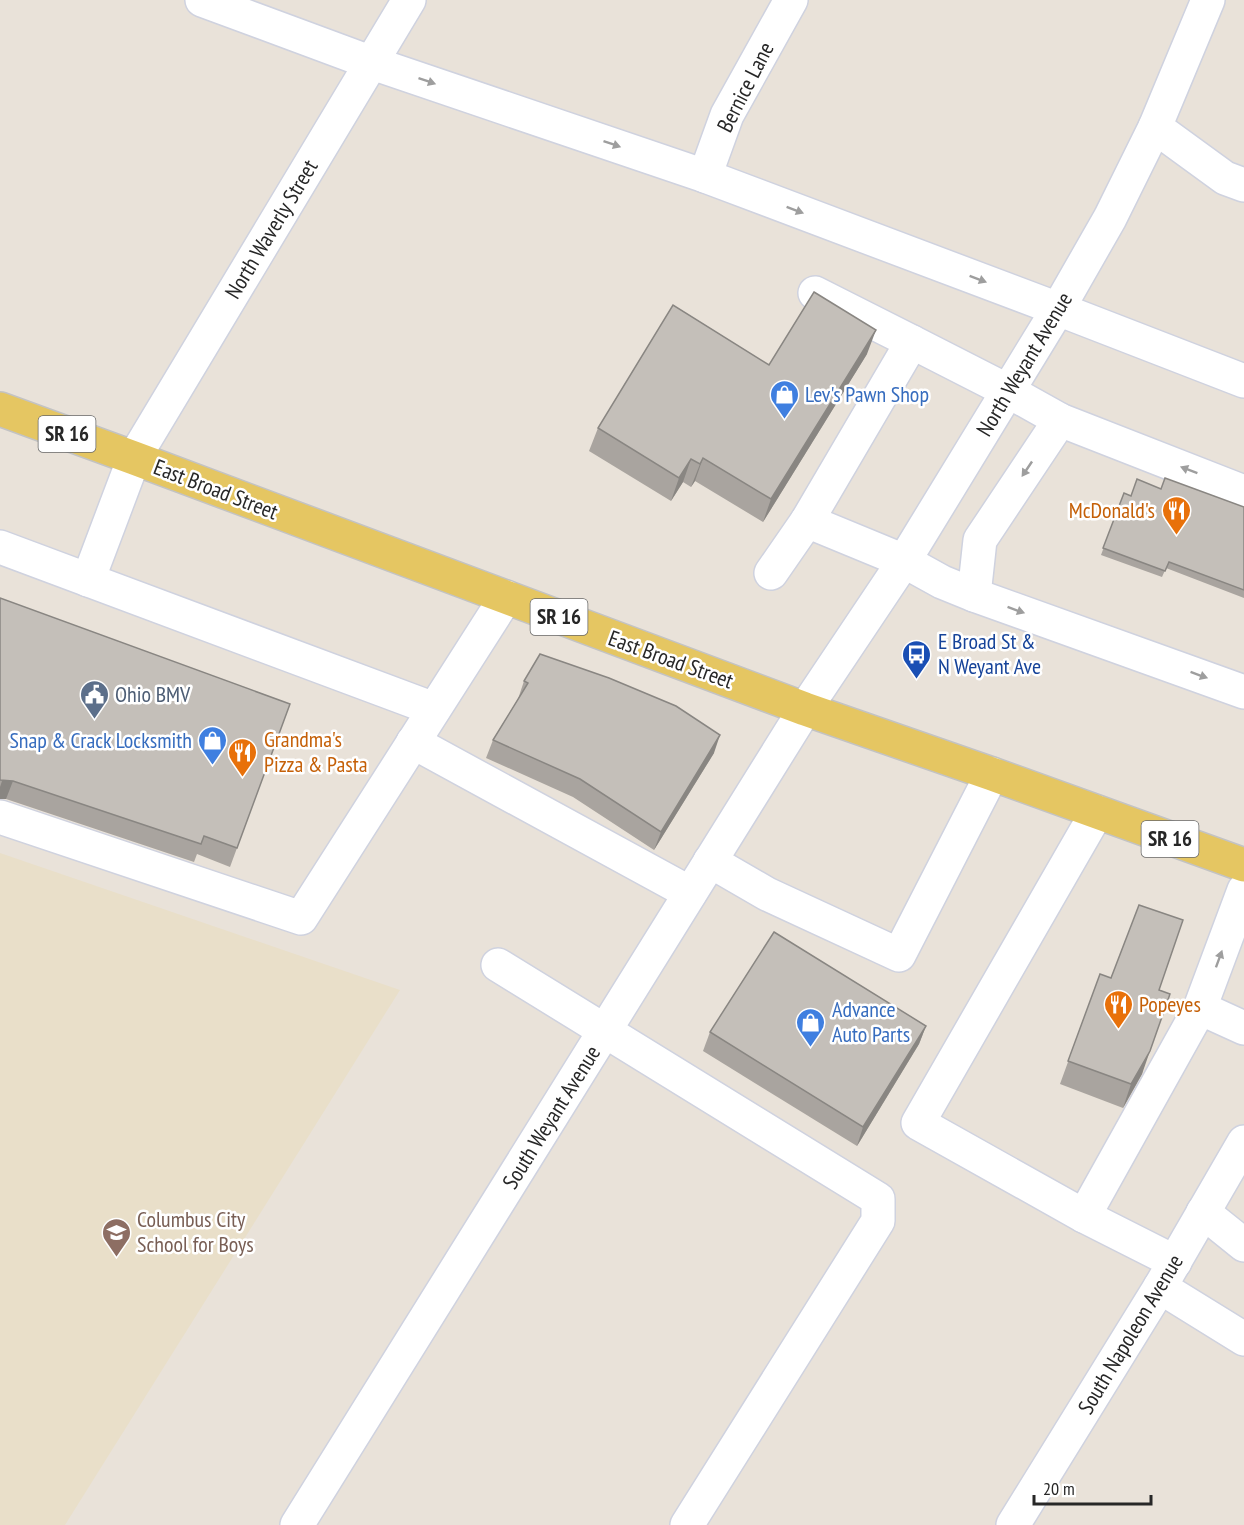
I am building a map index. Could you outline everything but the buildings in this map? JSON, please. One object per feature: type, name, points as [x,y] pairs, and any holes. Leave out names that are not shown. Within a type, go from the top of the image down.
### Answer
[{"type":"main road","name":"East Broad Street","points":[[0,409],[804,709],[1244,865]]},
{"type":"street","points":[[202,0],[372,63],[705,176],[1244,381]]},
{"type":"street","name":"North Waverly Street","points":[[88,580],[134,458],[409,0]]},
{"type":"street","name":"Bernice Lane","points":[[705,176],[727,115],[791,0]]},
{"type":"street","name":"North Weyant Avenue","points":[[804,709],[904,561],[1058,309],[1110,218],[1155,127],[1208,0]]},
{"type":"street","points":[[1155,127],[1225,178],[1244,185]]},
{"type":"street","points":[[815,293],[1060,420],[1244,492]]},
{"type":"street","points":[[771,573],[807,521],[912,342]]},
{"type":"street","points":[[974,595],[980,540],[1060,420]]},
{"type":"street","points":[[807,521],[904,561],[942,582],[974,595],[1244,692]]},
{"type":"street","points":[[0,547],[435,709]]},
{"type":"street","points":[[0,817],[301,918],[506,597]]},
{"type":"street","name":"South Weyant Avenue","points":[[297,1525],[804,709]]},
{"type":"street","points":[[413,742],[690,893]]},
{"type":"street","points":[[710,861],[767,894],[898,955],[992,774]]},
{"type":"street","points":[[1097,813],[918,1123],[1084,1216],[1167,1274],[1244,1339]]},
{"type":"street","points":[[1084,1216],[1200,1008],[1244,890]]},
{"type":"street","points":[[498,965],[878,1199],[878,1221],[687,1525]]},
{"type":"street","points":[[1200,1008],[1244,1028]]},
{"type":"street","name":"South Napoleon Avenue","points":[[1013,1525],[1167,1274],[1244,1142]]},
{"type":"street","points":[[1203,1212],[1244,1245]]},
{"type":"shaded area","name":"Columbus City School for Boys","points":[[0,853],[400,990],[65,1525],[0,1525]]},
{"type":"place","name":"Lev's Pawn Shop","points":[[784,420]]},
{"type":"place","name":"McDonald's","points":[[1176,536]]},
{"type":"place","name":"E Broad St & N Weyant Ave","points":[[917,680]]},
{"type":"place","name":"Ohio BMV","points":[[94,720]]},
{"type":"place","name":"Snap & Crack Locksmith","points":[[213,766]]},
{"type":"place","name":"Grandma's Pizza & Pasta","points":[[243,778]]},
{"type":"place","name":"Popeyes","points":[[1118,1030]]},
{"type":"place","name":"Advance Auto Parts","points":[[811,1048]]},
{"type":"place","name":"Columbus City School for Boys","points":[[116,1258]]}]
